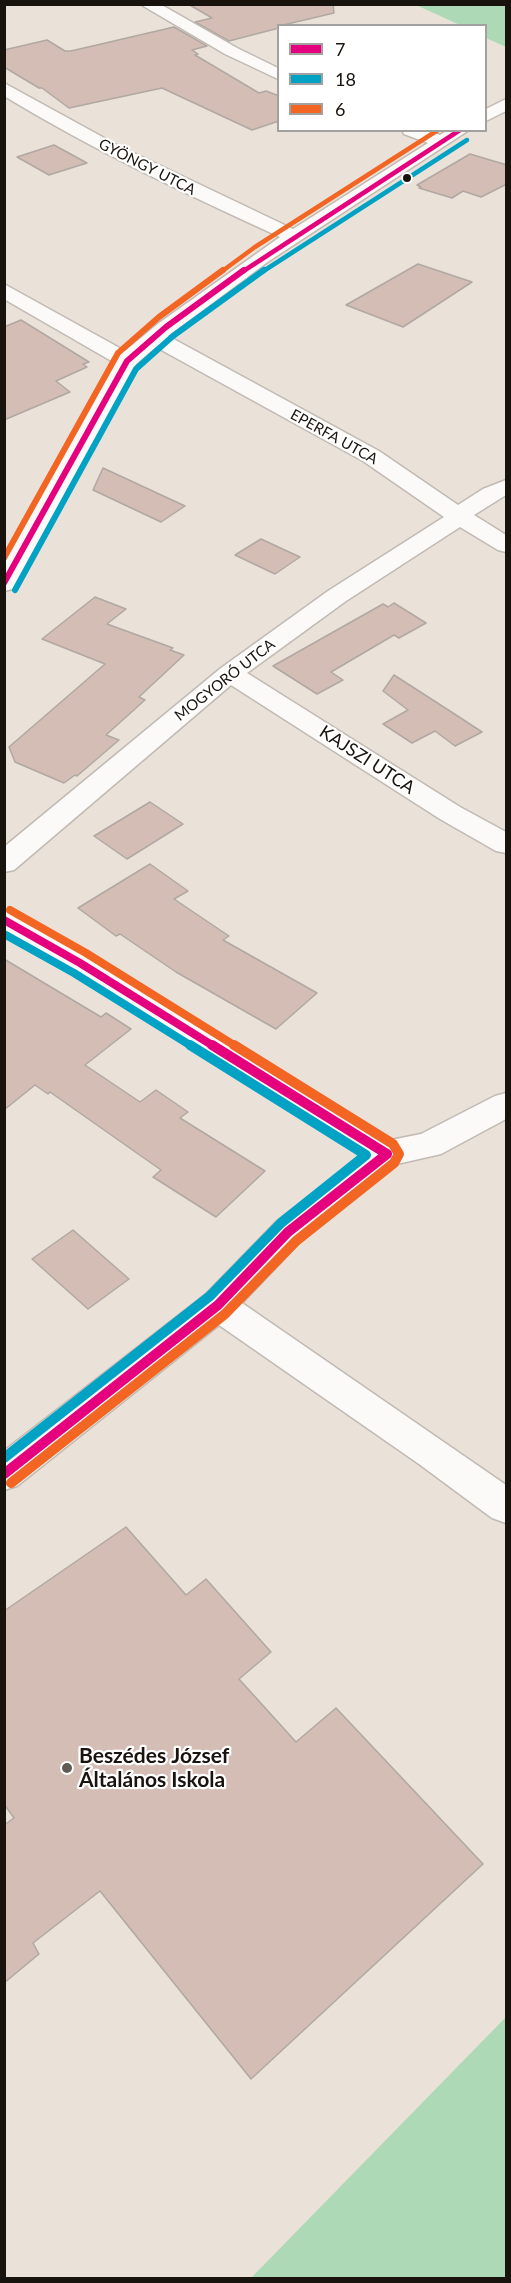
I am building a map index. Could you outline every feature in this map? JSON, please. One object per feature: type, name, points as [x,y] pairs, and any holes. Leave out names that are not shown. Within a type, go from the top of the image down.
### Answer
[{"type":"street","points":[[148,4],[231,51],[277,73]]},
{"type":"street","name":"GYÖNGY UTCA","points":[[4,88],[38,110],[153,171],[295,237]]},
{"type":"street","points":[[487,115],[507,104]]},
{"type":"street","points":[[415,132],[441,142]]},
{"type":"street","points":[[4,584],[127,361],[166,327],[262,257],[458,132]]},
{"type":"street","points":[[4,290],[127,361]]},
{"type":"street","name":"EPERFA UTCA","points":[[156,338],[371,456],[459,516],[507,545]]},
{"type":"street","name":"MOGYORÓ UTCA","points":[[4,863],[230,673],[337,596],[491,494],[507,487]]},
{"type":"street","points":[[4,530],[27,543]]},
{"type":"street","name":"KAJSZI UTCA","points":[[230,673],[450,813],[506,844]]},
{"type":"street","points":[[4,920],[80,963],[387,1154]]},
{"type":"street","points":[[4,1474],[218,1305],[288,1232],[387,1154],[429,1145],[507,1105]]},
{"type":"street","points":[[218,1305],[507,1506]]},
{"type":"green space","points":[[416,5],[506,5],[506,47],[487,38],[487,24],[458,24]]},
{"type":"green space","points":[[506,2017],[506,2278],[251,2278]]},
{"type":"building","points":[[188,4],[333,4],[334,13],[287,24],[277,24],[277,29],[229,41],[195,22],[212,18]]},
{"type":"building","points":[[174,27],[207,46],[192,50],[198,54],[195,55],[259,93],[266,91],[277,95],[277,122],[252,130],[162,88],[69,108],[42,88],[4,67],[4,50],[47,40],[65,51]]},
{"type":"building","points":[[54,145],[87,163],[49,175],[17,157]]},
{"type":"building","points":[[470,154],[507,165],[507,184],[481,197],[463,191],[452,198],[419,188],[421,187],[417,185]]},
{"type":"building","points":[[418,264],[472,282],[403,327],[346,305]]},
{"type":"building","points":[[21,320],[89,362],[83,364],[87,367],[56,381],[70,392],[4,420],[4,327]]},
{"type":"building","points":[[103,468],[185,506],[161,522],[93,490]]},
{"type":"building","points":[[261,539],[300,557],[275,574],[235,555]]},
{"type":"building","points":[[95,597],[126,609],[107,624],[173,648],[170,650],[184,655],[139,697],[145,700],[106,735],[119,740],[77,776],[75,775],[64,783],[15,762],[9,747],[105,664],[42,639]]},
{"type":"building","points":[[394,603],[426,623],[399,638],[394,635],[331,672],[343,680],[317,694],[273,666],[383,604],[388,607]]},
{"type":"building","points":[[394,675],[482,732],[455,746],[435,731],[412,743],[383,724],[408,710],[383,691]]},
{"type":"building","points":[[150,802],[183,824],[127,859],[94,836]]},
{"type":"building","points":[[150,864],[188,891],[174,899],[229,936],[223,940],[317,993],[276,1029],[176,972],[120,934],[116,936],[78,908]]},
{"type":"building","points":[[4,959],[101,1017],[106,1013],[131,1029],[85,1065],[140,1102],[156,1090],[188,1112],[180,1118],[265,1171],[216,1217],[153,1177],[161,1170],[50,1092],[48,1094],[35,1085],[4,1110]]},
{"type":"building","points":[[73,1230],[129,1279],[88,1309],[32,1259]]},
{"type":"building","points":[[126,1527],[186,1595],[206,1579],[271,1652],[239,1679],[296,1742],[336,1708],[483,1864],[251,2079],[100,1891],[33,1943],[39,1954],[4,1983],[4,1825],[14,1818],[4,1804],[4,1611]]},
{"type":"transit line","name":"6","points":[[4,558],[118,353],[159,317],[255,247],[435,132]]},
{"type":"transit line","name":"7","points":[[4,583],[127,361],[166,327],[262,257],[457,132]]},
{"type":"transit line","name":"18","points":[[15,590],[136,369],[173,336],[269,267],[467,140]]},
{"type":"transit line","name":"6","points":[[10,910],[86,953],[393,1144],[399,1154],[394,1163],[296,1241],[225,1314],[11,1483]]},
{"type":"transit line","name":"7","points":[[4,920],[80,963],[387,1154]]},
{"type":"transit line","name":"18","points":[[4,934],[74,973],[366,1155],[281,1223],[210,1296],[4,1458]]},
{"type":"transit line","name":"7","points":[[4,1474],[218,1305],[288,1232],[387,1154]]},
{"type":"place","name":"Beszédes József Általános Iskola","points":[[67,1768]]}]
